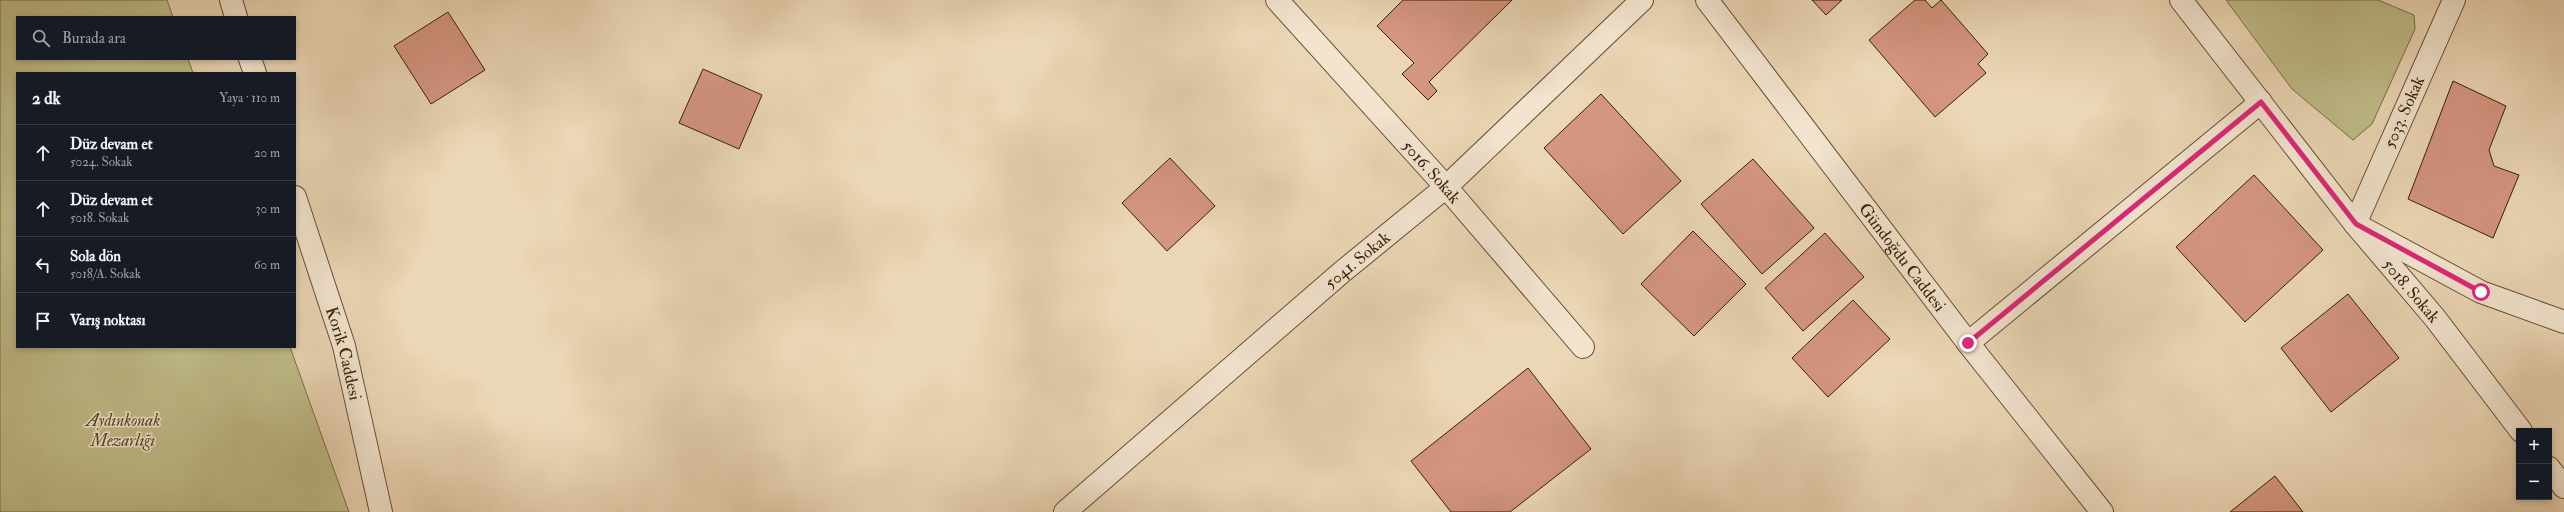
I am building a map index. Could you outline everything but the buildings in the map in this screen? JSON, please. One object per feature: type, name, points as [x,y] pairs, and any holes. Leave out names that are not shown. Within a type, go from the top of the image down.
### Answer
[{"type":"street","points":[[231,0],[236,16]]},
{"type":"street","name":"5016. Sokak","points":[[1277,0],[1446,187],[1583,347]]},
{"type":"street","name":"5041. Sokak","points":[[1065,512],[1318,292],[1446,187],[1642,0]]},
{"type":"street","name":"Gündoğdu Caddesi","points":[[1707,0],[1968,343],[2102,512]]},
{"type":"street","name":"5018. Sokak","points":[[2181,0],[2356,224],[2435,318],[2519,428]]},
{"type":"street","name":"5033. Sokak","points":[[2356,224],[2446,2]]},
{"type":"street","points":[[250,60],[255,72]]},
{"type":"street","points":[[1968,343],[2261,102]]},
{"type":"street","name":"Korik Caddesi","points":[[296,200],[344,346],[381,512]]},
{"type":"street","points":[[2356,224],[2481,292],[2564,322]]},
{"type":"street","points":[[2552,472],[2564,488]]},
{"type":"green space","name":"Aydınkonak Mezarlığı","points":[[0,0],[167,0],[173,16],[16,16],[16,60],[188,60],[193,72],[16,72],[16,348],[290,348],[349,512],[0,512]]},
{"type":"green space","points":[[2226,0],[2378,0],[2414,15],[2415,29],[2372,124],[2353,140],[2292,89]]},
{"type":"route","points":[[1968,343],[2261,102],[2356,224],[2481,292]]}]
